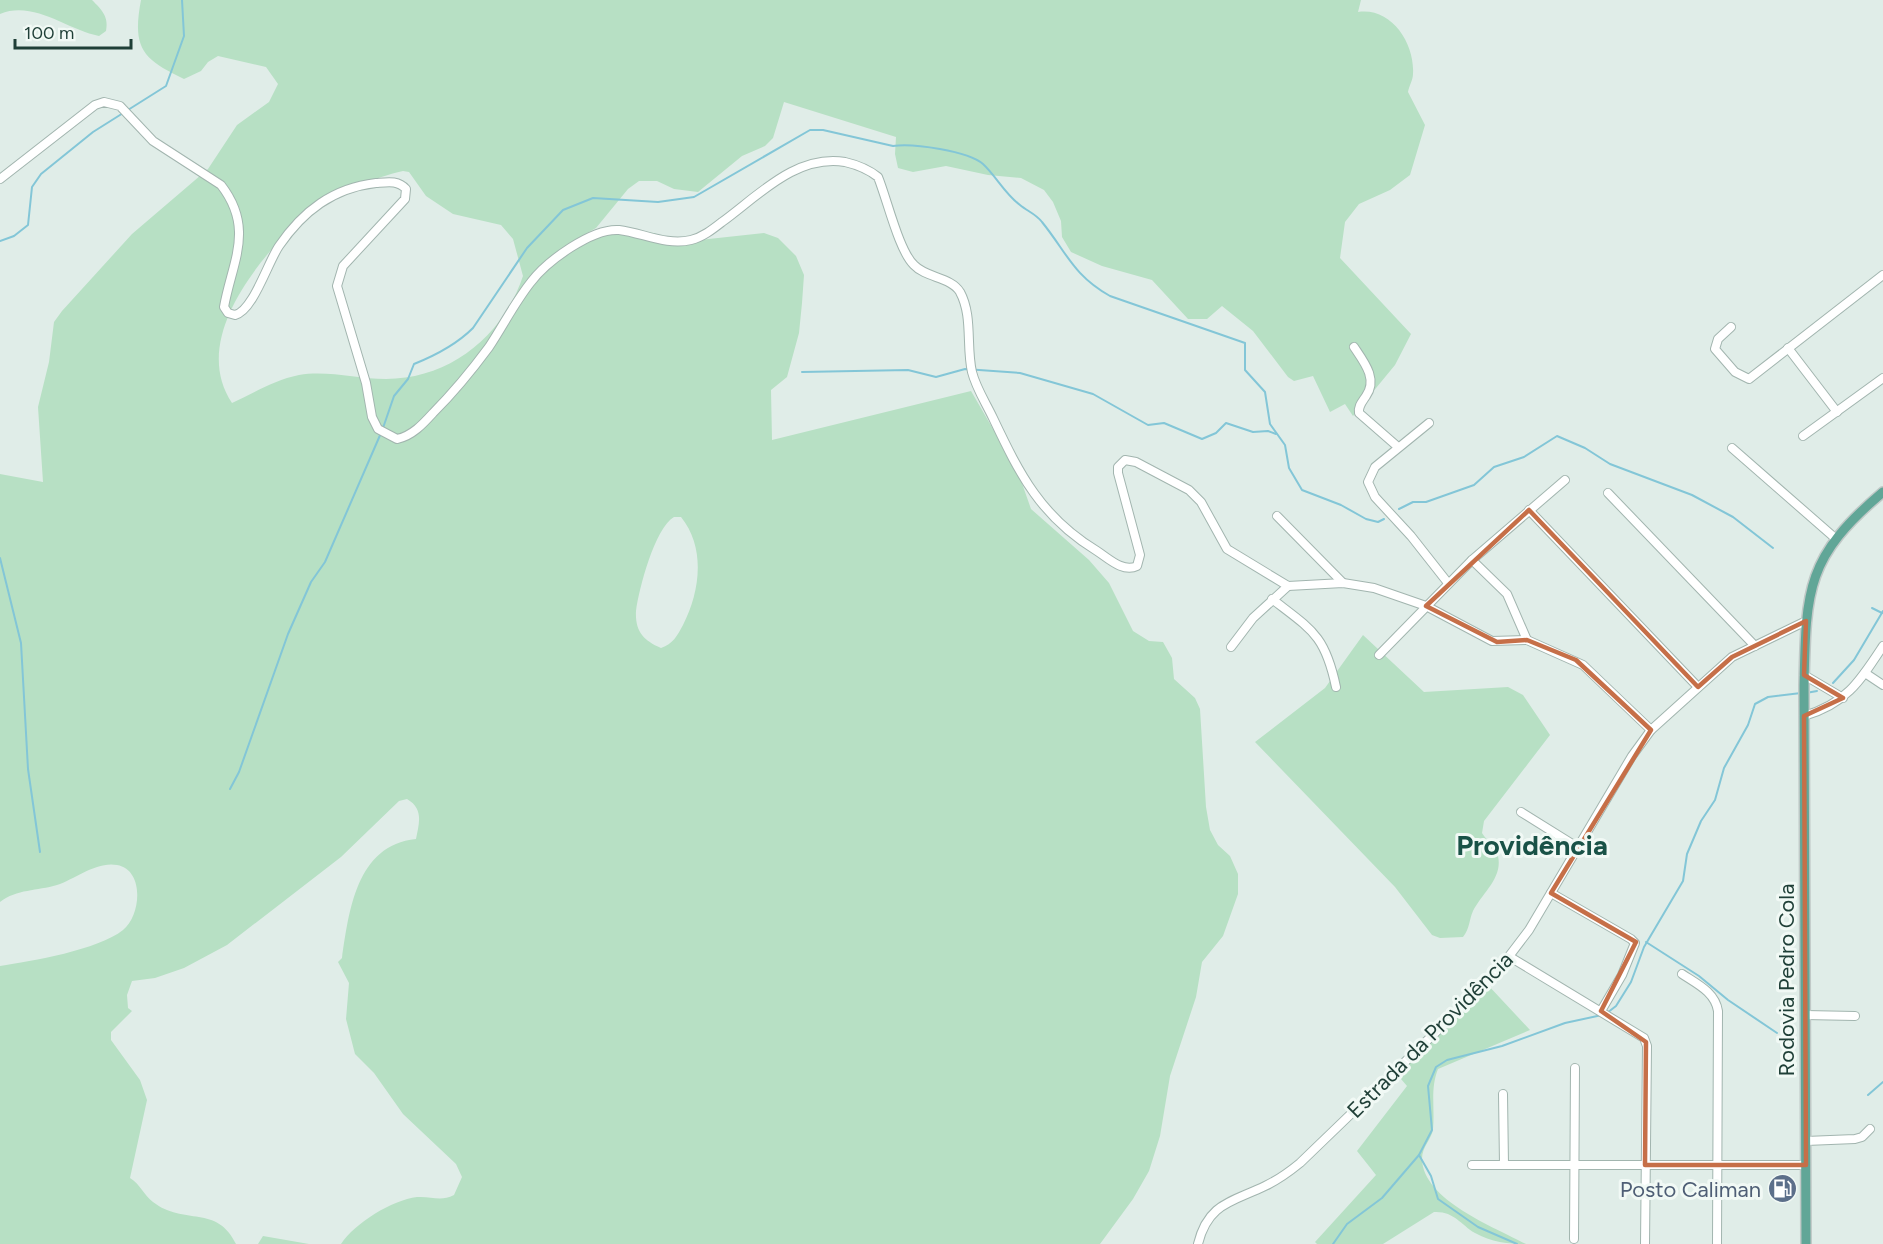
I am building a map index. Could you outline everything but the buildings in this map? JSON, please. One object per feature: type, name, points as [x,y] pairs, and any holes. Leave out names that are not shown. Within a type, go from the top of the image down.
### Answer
[{"type":"main road","name":"Rodovia Pedro Cola","points":[[1806,1244],[1804,675],[1806,621],[1814,579],[1821,560],[1835,538],[1883,492]]},
{"type":"street","points":[[0,179],[95,105],[104,102],[120,106],[153,141],[221,185],[229,195],[238,227],[239,252],[224,307],[228,313],[235,315],[247,307],[277,248],[312,208],[325,198],[348,189],[386,182],[401,184],[406,189],[405,199],[343,266],[337,286],[366,383],[372,417],[378,429],[397,440],[419,427],[454,392],[488,347],[530,282],[558,256],[581,241],[617,230],[669,241],[691,240],[707,233],[786,175],[807,165],[832,160],[854,164],[870,170],[878,177],[912,264],[954,285],[960,292],[965,306],[968,346],[976,383],[1036,497],[1059,525],[1122,567],[1137,566],[1140,555],[1118,473],[1121,463],[1130,460],[1196,495],[1223,543],[1232,553],[1288,586],[1343,583],[1374,588],[1426,606],[1492,641],[1527,640],[1583,665],[1651,730]]},
{"type":"street","points":[[1731,327],[1718,339],[1715,349],[1735,372],[1747,379],[1883,275]]},
{"type":"street","points":[[1354,347],[1365,364],[1371,381],[1370,390],[1359,407],[1359,413],[1398,447]]},
{"type":"street","points":[[1788,348],[1837,412]]},
{"type":"street","points":[[1803,436],[1882,380]]},
{"type":"street","points":[[1429,423],[1380,462],[1369,477],[1371,491],[1448,583]]},
{"type":"street","points":[[1732,448],[1835,538]]},
{"type":"street","points":[[1379,655],[1472,560],[1565,480]]},
{"type":"street","points":[[1608,493],[1755,646]]},
{"type":"street","points":[[1529,510],[1698,687]]},
{"type":"street","points":[[1277,516],[1343,583]]},
{"type":"street","points":[[1472,560],[1506,594],[1527,640]]},
{"type":"street","points":[[1231,646],[1253,618],[1288,586]]},
{"type":"street","points":[[1272,599],[1306,625],[1323,643],[1336,687]]},
{"type":"street","name":"Estrada da Providência","points":[[1198,1244],[1204,1224],[1216,1210],[1235,1198],[1276,1181],[1300,1163],[1474,998],[1510,957],[1551,893],[1632,756],[1651,730],[1732,657],[1806,621]]},
{"type":"street","points":[[1804,716],[1828,708],[1843,698],[1865,673],[1883,646]]},
{"type":"street","points":[[1865,673],[1883,685]]},
{"type":"street","points":[[1804,675],[1843,698]]},
{"type":"street","points":[[1521,812],[1577,847]]},
{"type":"street","points":[[1551,893],[1634,941],[1634,949],[1605,1014]]},
{"type":"street","points":[[1510,957],[1636,1030],[1646,1042],[1645,1244]]},
{"type":"street","points":[[1682,974],[1709,992],[1717,1004],[1717,1244]]},
{"type":"street","points":[[1805,1015],[1855,1016]]},
{"type":"street","points":[[1574,1239],[1575,1068]]},
{"type":"street","points":[[1503,1094],[1503,1165]]},
{"type":"street","points":[[1806,1141],[1860,1139],[1870,1129]]},
{"type":"street","points":[[1472,1165],[1806,1165]]},
{"type":"highlighted area","points":[[1529,510],[1698,687],[1732,657],[1806,621],[1804,675],[1843,698],[1804,716],[1806,1165],[1645,1165],[1646,1042],[1601,1011],[1636,942],[1551,893],[1651,730],[1576,660],[1527,640],[1497,642],[1426,606]]},
{"type":"green space","points":[[0,0],[92,0],[104,14],[106,31],[99,36],[87,33],[38,13],[13,11],[0,14]]},
{"type":"green space","points":[[141,0],[1361,0],[1358,12],[1381,15],[1399,30],[1405,39],[1413,62],[1413,76],[1408,92],[1425,125],[1410,175],[1390,190],[1359,204],[1345,222],[1340,258],[1411,334],[1395,365],[1353,416],[1345,404],[1330,412],[1313,376],[1294,381],[1288,377],[1253,331],[1222,306],[1207,319],[1188,319],[1152,280],[1102,266],[1071,252],[1062,237],[1061,221],[1053,202],[1044,190],[1021,178],[988,175],[946,166],[913,172],[898,168],[895,154],[896,137],[784,102],[773,138],[765,146],[742,156],[698,192],[674,189],[657,181],[639,181],[628,189],[596,228],[582,236],[634,231],[654,233],[681,242],[764,233],[778,238],[796,256],[804,275],[799,333],[787,377],[771,390],[772,440],[971,391],[1018,472],[1031,509],[1089,560],[1109,583],[1133,631],[1149,641],[1163,642],[1172,658],[1174,679],[1195,698],[1200,709],[1206,807],[1210,830],[1218,845],[1230,856],[1238,874],[1238,894],[1223,936],[1202,962],[1196,997],[1170,1076],[1160,1136],[1149,1171],[1133,1199],[1100,1244],[341,1244],[355,1228],[375,1214],[397,1203],[417,1197],[440,1198],[454,1195],[462,1177],[456,1164],[403,1114],[374,1073],[355,1054],[346,1019],[349,983],[338,962],[342,958],[353,902],[359,883],[368,867],[380,854],[396,844],[416,839],[418,812],[407,799],[399,801],[341,857],[227,945],[184,968],[155,978],[132,981],[127,995],[128,1008],[132,1011],[111,1032],[111,1040],[140,1080],[147,1100],[130,1178],[153,1202],[176,1213],[210,1219],[228,1232],[236,1244],[0,1244],[0,966],[64,954],[112,937],[123,930],[134,915],[137,894],[132,875],[126,869],[109,864],[94,868],[57,885],[13,895],[0,902],[0,474],[43,482],[38,407],[49,362],[54,322],[132,234],[208,169],[237,125],[269,102],[278,84],[266,67],[218,56],[208,62],[201,71],[184,79],[158,65],[143,50],[138,30]],"holes":[[[403,171],[409,172],[426,196],[453,214],[501,225],[513,239],[523,276],[514,298],[502,317],[488,335],[471,350],[432,371],[409,377],[386,379],[331,374],[299,375],[273,383],[232,403],[222,382],[219,361],[221,339],[238,296],[251,276],[303,214],[351,188]],[[674,517],[681,517],[689,529],[694,542],[698,570],[693,599],[681,629],[672,642],[661,648],[649,642],[641,634],[636,611],[644,574],[654,546],[660,533]]]},
{"type":"green space","points":[[1363,635],[1424,692],[1508,687],[1523,695],[1550,735],[1484,821],[1482,833],[1497,853],[1499,864],[1495,878],[1473,911],[1463,937],[1440,938],[1432,935],[1395,887],[1255,742],[1325,688]]},
{"type":"green space","points":[[1487,984],[1530,1030],[1438,1069],[1433,1091],[1433,1129],[1422,1159],[1425,1174],[1434,1187],[1447,1199],[1479,1220],[1526,1244],[1487,1239],[1452,1216],[1434,1212],[1383,1244],[1317,1244],[1315,1242],[1376,1175],[1357,1151],[1407,1086],[1395,1072]]},
{"type":"green space","points":[[263,1236],[309,1244],[258,1244]]},
{"type":"waterway","points":[[0,241],[14,236],[28,225],[32,187],[41,174],[93,132],[166,86],[184,36],[182,0]]},
{"type":"waterway","points":[[383,428],[394,396],[408,379],[414,364],[445,349],[473,328],[527,248],[563,210],[593,198],[658,202],[694,197],[810,130],[823,130],[893,146],[940,149],[976,159],[988,169],[1015,201],[1040,219],[1079,272],[1097,288],[1110,296],[1245,343],[1245,370],[1265,392],[1270,424],[1285,445],[1289,468],[1302,490],[1341,505],[1366,519],[1378,522],[1384,519]]},
{"type":"waterway","points":[[802,372],[908,370],[936,377],[965,369],[1020,373],[1093,394],[1148,425],[1164,423],[1202,439],[1216,433],[1226,423],[1253,432],[1268,431],[1276,434]]},
{"type":"waterway","points":[[230,789],[239,772],[288,634],[311,582],[325,562],[381,433]]},
{"type":"waterway","points":[[1399,509],[1413,502],[1426,502],[1474,485],[1494,467],[1524,457],[1557,436],[1585,448],[1610,464],[1692,495],[1733,517],[1773,548]]},
{"type":"waterway","points":[[0,558],[21,643],[28,769],[40,852]]},
{"type":"waterway","points":[[1872,608],[1882,613]]},
{"type":"waterway","points":[[1833,683],[1854,660],[1883,611]]},
{"type":"waterway","points":[[1806,693],[1817,691]]},
{"type":"waterway","points":[[1607,1013],[1616,1006],[1631,982],[1644,947],[1683,881],[1687,854],[1701,821],[1715,800],[1724,768],[1748,725],[1755,704],[1768,697],[1801,693]]},
{"type":"waterway","points":[[1646,942],[1699,976],[1728,1000],[1777,1033]]},
{"type":"waterway","points":[[1333,1244],[1347,1224],[1382,1198],[1419,1155],[1432,1130],[1428,1086],[1436,1067],[1447,1060],[1502,1046],[1565,1023],[1602,1015]]},
{"type":"waterway","points":[[1868,1095],[1883,1082]]},
{"type":"waterway","points":[[1419,1155],[1431,1176],[1438,1199],[1478,1227],[1517,1244]]},
{"type":"place","name":"Posto Caliman","points":[[1782,1189]]},
{"type":"district","name":"Providência","points":[[1532,845]]}]
